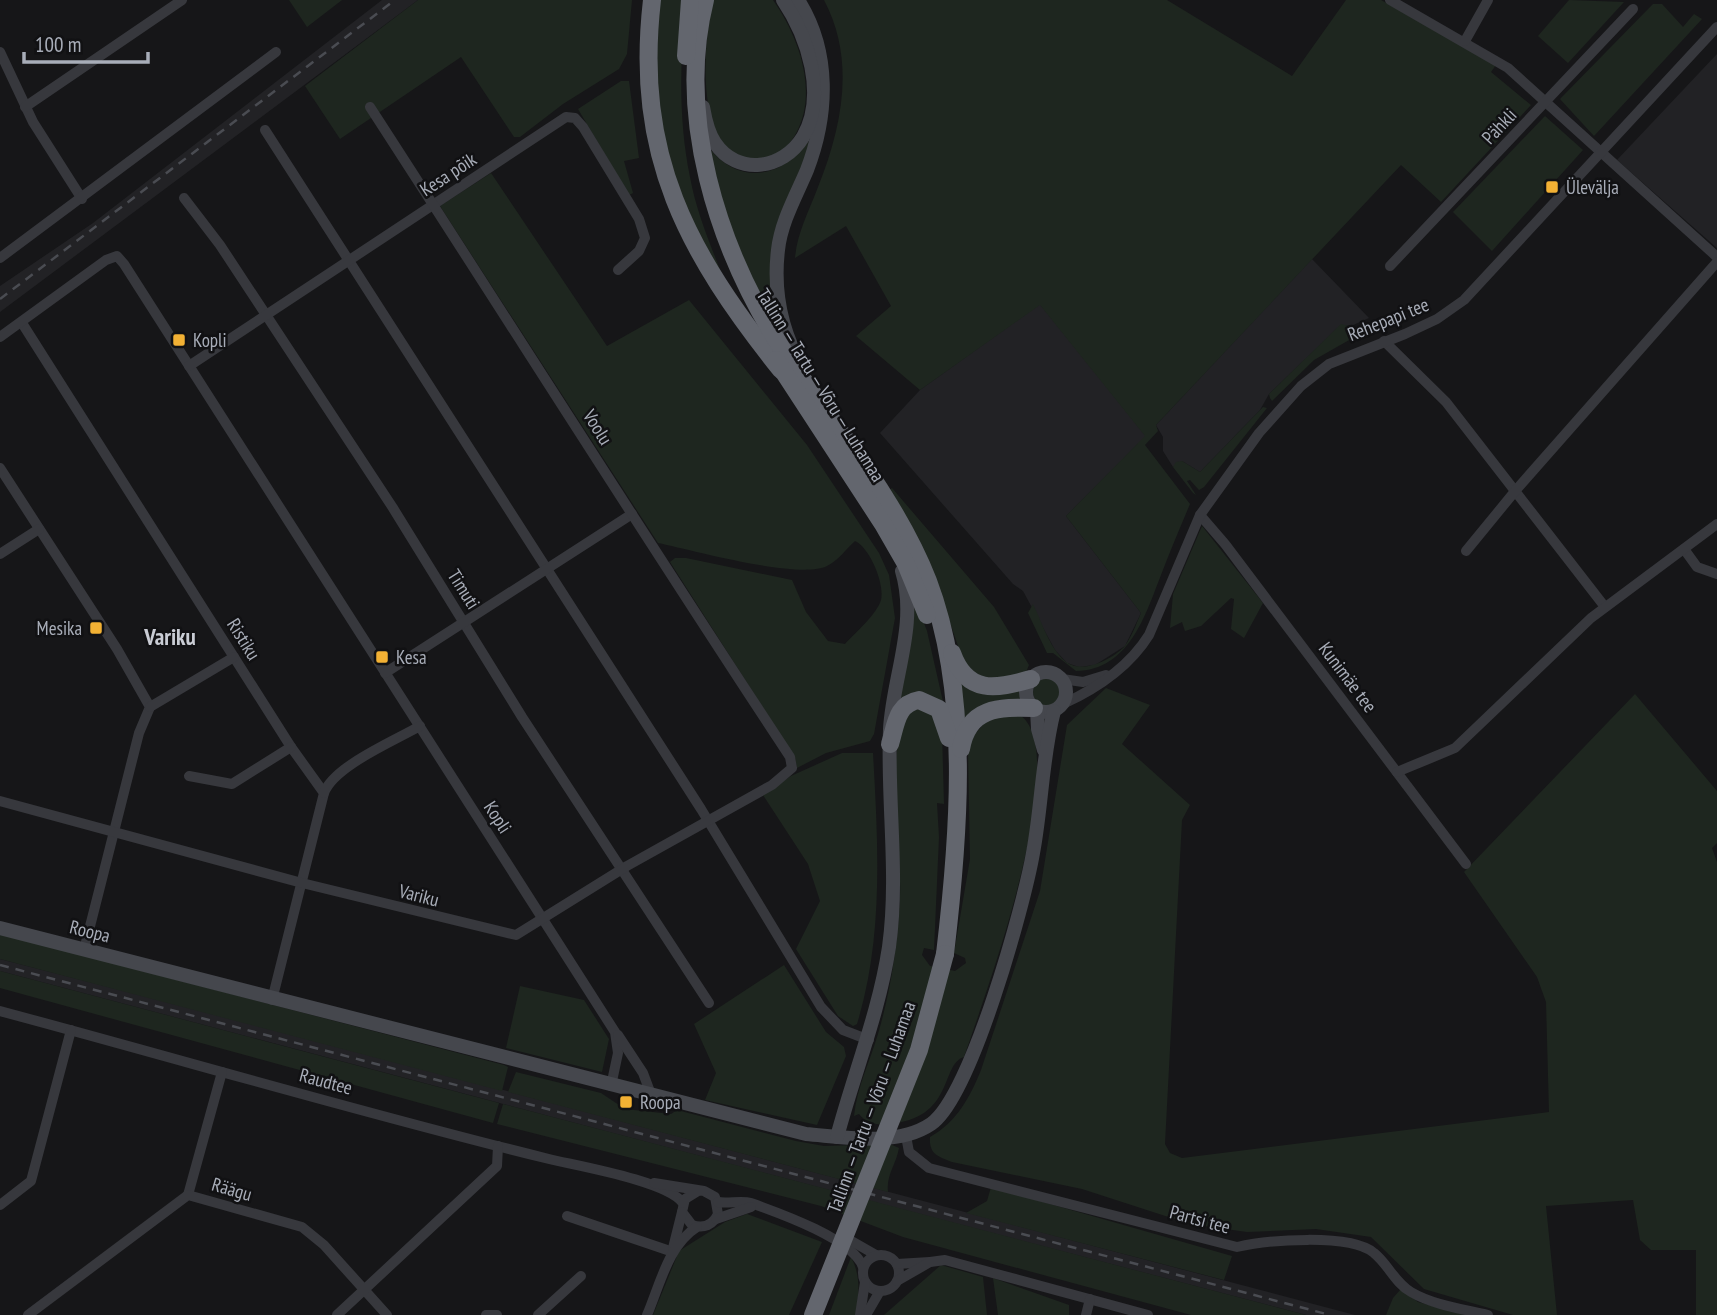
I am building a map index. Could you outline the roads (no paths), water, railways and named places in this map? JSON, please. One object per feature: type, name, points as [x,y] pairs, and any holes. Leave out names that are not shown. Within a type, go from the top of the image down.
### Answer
[{"type":"highway","points":[[652,0],[646,75],[657,150],[666,181],[683,224],[706,265],[740,319],[794,387]]},
{"type":"highway","name":"Tallinn — Tartu — Võru — Luhamaa","points":[[690,0],[687,110],[701,201],[728,274],[764,341],[906,564],[923,604],[939,657],[949,706],[956,783]]},
{"type":"highway","name":"Tallinn — Tartu — Võru — Luhamaa","points":[[705,0],[698,68],[704,157],[722,228],[754,299],[779,344],[899,522],[928,581],[939,613],[955,707],[955,846],[945,954],[919,1050],[813,1315]]},
{"type":"highway","points":[[939,613],[957,665],[976,684],[1006,687],[1031,679]]},
{"type":"highway","points":[[890,744],[897,718],[906,705],[919,700],[934,705],[943,716],[949,737],[956,783]]},
{"type":"highway","points":[[956,783],[964,734],[974,720],[1001,707],[1035,709]]},
{"type":"street","points":[[25,107],[182,0]]},
{"type":"street","points":[[698,68],[707,124],[722,152],[743,164],[754,166],[768,164],[791,151],[809,122],[813,85],[806,46],[783,0]]},
{"type":"street","points":[[798,0],[810,22],[822,66],[822,121],[817,142],[786,219],[778,248],[776,278],[785,330],[799,362],[841,433]]},
{"type":"street","points":[[1390,0],[1508,68],[1717,257]]},
{"type":"street","points":[[1465,41],[1488,0]]},
{"type":"street","name":"Pähkli","points":[[1390,266],[1633,9]]},
{"type":"street","name":"Rehepapi tee","points":[[1059,707],[1117,671],[1139,651],[1149,635],[1199,515],[1259,433],[1301,386],[1329,364],[1437,319],[1464,300],[1717,27]]},
{"type":"street","points":[[0,52],[25,107],[82,199]]},
{"type":"street","points":[[0,258],[276,52]]},
{"type":"street","name":"Voolu","points":[[370,107],[790,757],[792,768]]},
{"type":"street","name":"Kesa põik","points":[[189,366],[566,117],[575,118],[639,219],[645,238],[639,251],[618,270]]},
{"type":"street","points":[[265,130],[708,820],[821,1007],[843,1030],[869,1040]]},
{"type":"street","name":"Timuti","points":[[184,198],[220,245],[709,1003]]},
{"type":"street","name":"Kopli","points":[[22,323],[106,260],[117,256],[643,1073],[652,1097]]},
{"type":"street","points":[[1466,551],[1516,490],[1717,262]]},
{"type":"street","points":[[0,337],[22,323]]},
{"type":"street","name":"Ristiku","points":[[22,323],[291,747],[324,793]]},
{"type":"street","points":[[1384,341],[1447,402],[1605,607]]},
{"type":"street","points":[[0,468],[117,649],[150,707]]},
{"type":"street","points":[[386,673],[632,514]]},
{"type":"street","name":"Kunimäe tee","points":[[1199,515],[1465,864]]},
{"type":"street","points":[[838,1137],[869,1040],[889,945],[892,873],[890,744],[893,707],[908,615],[905,583],[883,524]]},
{"type":"street","points":[[1397,772],[1455,748],[1605,607],[1717,524]]},
{"type":"street","points":[[0,554],[39,529]]},
{"type":"street","points":[[1684,550],[1697,567],[1717,574]]},
{"type":"street","points":[[84,950],[139,733],[150,707],[234,657]]},
{"type":"street","name":"Rehepapi tee","points":[[1062,679],[1083,682],[1117,671]]},
{"type":"street","points":[[906,1136],[932,1124],[945,1112],[959,1090],[1022,904],[1033,853],[1045,753],[1059,707],[1067,691],[1062,679],[1048,672],[1031,679],[1027,697],[1035,709],[1045,753]]},
{"type":"street","points":[[1035,709],[1059,707]]},
{"type":"street","points":[[272,1000],[328,781],[420,726]]},
{"type":"street","points":[[189,776],[232,784],[291,747]]},
{"type":"street","name":"Variku","points":[[0,802],[302,883],[516,936],[544,921],[622,869],[772,785],[792,768]]},
{"type":"street","name":"Roopa","points":[[0,928],[272,1000],[613,1078],[652,1097],[806,1134],[838,1137],[906,1136]]},
{"type":"street","name":"Raudtee","points":[[0,1011],[498,1146],[644,1183],[710,1193],[718,1202],[749,1202],[847,1245],[856,1252],[863,1266]]},
{"type":"street","points":[[0,1205],[31,1181],[71,1030]]},
{"type":"street","points":[[613,1078],[618,1048],[615,1032]]},
{"type":"street","points":[[613,1078],[628,1063],[634,1063],[643,1073]]},
{"type":"street","points":[[188,1195],[222,1072]]},
{"type":"street","points":[[848,1106],[854,1137]]},
{"type":"street","name":"Partsi tee","points":[[906,1136],[909,1152],[929,1167],[1237,1247],[1257,1242],[1350,1243],[1366,1247],[1376,1254],[1407,1290],[1423,1299],[1488,1315]]},
{"type":"street","points":[[337,1315],[497,1166],[498,1146]]},
{"type":"street","name":"Raudtee","points":[[644,1183],[673,1194],[683,1208],[687,1222],[697,1227]]},
{"type":"street","points":[[647,1315],[673,1252],[683,1208],[689,1195],[698,1191]]},
{"type":"street","name":"Räägu","points":[[28,1315],[188,1195],[302,1227],[387,1315]]},
{"type":"street","points":[[716,1219],[718,1202]]},
{"type":"street","points":[[673,1252],[697,1227],[708,1226],[716,1219],[755,1205]]},
{"type":"street","points":[[568,1216],[673,1252]]},
{"type":"street","name":"Raudtee","points":[[813,1228],[851,1239],[876,1255],[888,1256],[897,1264],[945,1260],[1148,1315]]},
{"type":"street","points":[[860,1315],[865,1282],[863,1266],[876,1255]]},
{"type":"street","points":[[865,1282],[880,1291],[890,1289],[897,1281],[930,1262]]},
{"type":"street","points":[[897,1264],[897,1281]]},
{"type":"street","points":[[538,1315],[581,1276]]},
{"type":"street","points":[[866,1315],[880,1291]]},
{"type":"street","points":[[1086,1315],[1090,1299]]},
{"type":"street","points":[[486,1315],[497,1315]]},
{"type":"railway","points":[[0,299],[395,0]]},
{"type":"railway","points":[[0,965],[1330,1315]]},
{"type":"place","name":"Ülevälja","points":[[1552,187]]},
{"type":"place","name":"Kopli","points":[[179,340]]},
{"type":"place","name":"Mesika","points":[[96,628]]},
{"type":"place","name":"Kesa","points":[[382,657]]},
{"type":"place","name":"Roopa","points":[[626,1102]]},
{"type":"district","name":"Variku","points":[[170,636]]}]
